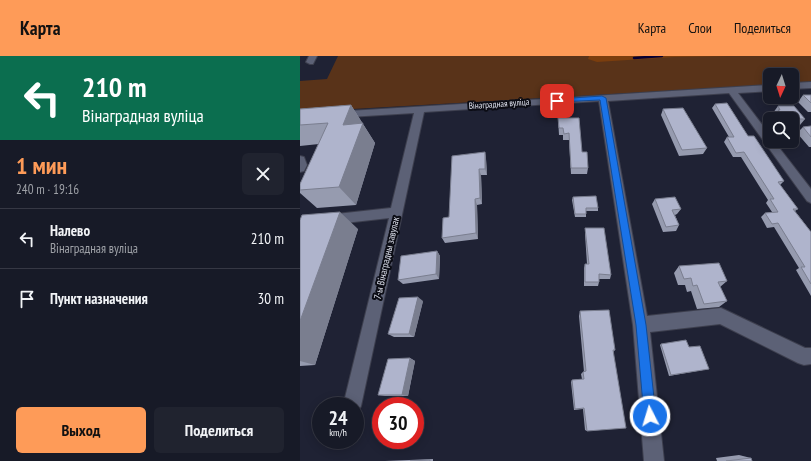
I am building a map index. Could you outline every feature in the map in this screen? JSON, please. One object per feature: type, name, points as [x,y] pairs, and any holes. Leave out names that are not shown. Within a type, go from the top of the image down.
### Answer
[{"type":"street","points":[[799,86],[811,85]]},
{"type":"street","name":"Вінаградная вуліца","points":[[300,116],[763,88]]},
{"type":"street","points":[[731,90],[811,198]]},
{"type":"street","points":[[602,98],[641,325],[654,461]]},
{"type":"street","name":"7-ы Вінаградны завулак","points":[[354,397],[420,110]]},
{"type":"street","points":[[300,160],[302,165],[300,168]]},
{"type":"street","points":[[311,222],[396,212]]},
{"type":"street","points":[[641,325],[722,316],[804,357],[811,356]]},
{"type":"shaded area","points":[[338,56],[811,56],[811,82],[799,83],[799,68],[763,68],[763,85],[300,112],[300,81],[327,79]]},
{"type":"shaded area","points":[[589,56],[729,56],[674,57],[597,62],[588,59]]},
{"type":"building","points":[[803,95],[811,95],[811,103]]},
{"type":"building","points":[[727,103],[748,136],[754,136],[784,181],[778,182],[798,209],[793,209],[811,232],[811,284],[801,267],[805,267],[778,223],[772,224],[765,213],[778,212],[770,199],[774,199],[744,152],[736,153],[727,137],[734,137],[715,104]]},
{"type":"building","points":[[351,105],[343,125],[363,123],[339,187],[300,190],[300,184],[328,123],[300,125],[300,109]]},
{"type":"building","points":[[778,106],[794,106],[805,119],[799,119],[799,112],[780,112],[778,110],[780,110]]},
{"type":"building","points":[[683,108],[707,148],[682,150],[663,109]]},
{"type":"building","points":[[558,118],[579,118],[582,152],[587,152],[588,168],[571,168],[569,133],[564,134],[563,128],[559,128]]},
{"type":"building","points":[[811,126],[811,137],[803,127]]},
{"type":"building","points":[[485,152],[485,169],[479,169],[480,198],[475,199],[476,233],[442,238],[443,218],[449,217],[452,156]]},
{"type":"building","points":[[596,196],[598,208],[586,208],[586,214],[575,214],[573,197]]},
{"type":"building","points":[[675,197],[681,209],[672,210],[679,225],[666,227],[655,199]]},
{"type":"building","points":[[340,212],[300,321],[300,220],[302,215]]},
{"type":"building","points":[[585,228],[604,228],[611,275],[599,274],[599,282],[585,282],[585,264],[589,264]]},
{"type":"building","points":[[437,251],[436,274],[398,280],[401,256]]},
{"type":"building","points":[[719,263],[727,281],[718,282],[727,301],[704,304],[697,285],[693,286],[691,278],[684,279],[679,266]]},
{"type":"building","points":[[418,297],[409,334],[388,334],[399,298]]},
{"type":"building","points":[[609,310],[615,350],[613,350],[626,428],[587,431],[584,408],[575,409],[572,380],[584,379],[583,372],[586,371],[580,311]]},
{"type":"building","points":[[686,340],[689,347],[700,346],[709,369],[671,375],[661,344]]},
{"type":"building","points":[[410,358],[402,395],[378,395],[388,359]]},
{"type":"building","points":[[751,458],[752,461],[726,461]]},
{"type":"waterway","points":[[634,58],[662,56]]},
{"type":"route","points":[[557,101],[602,98],[641,325],[650,416]]}]
